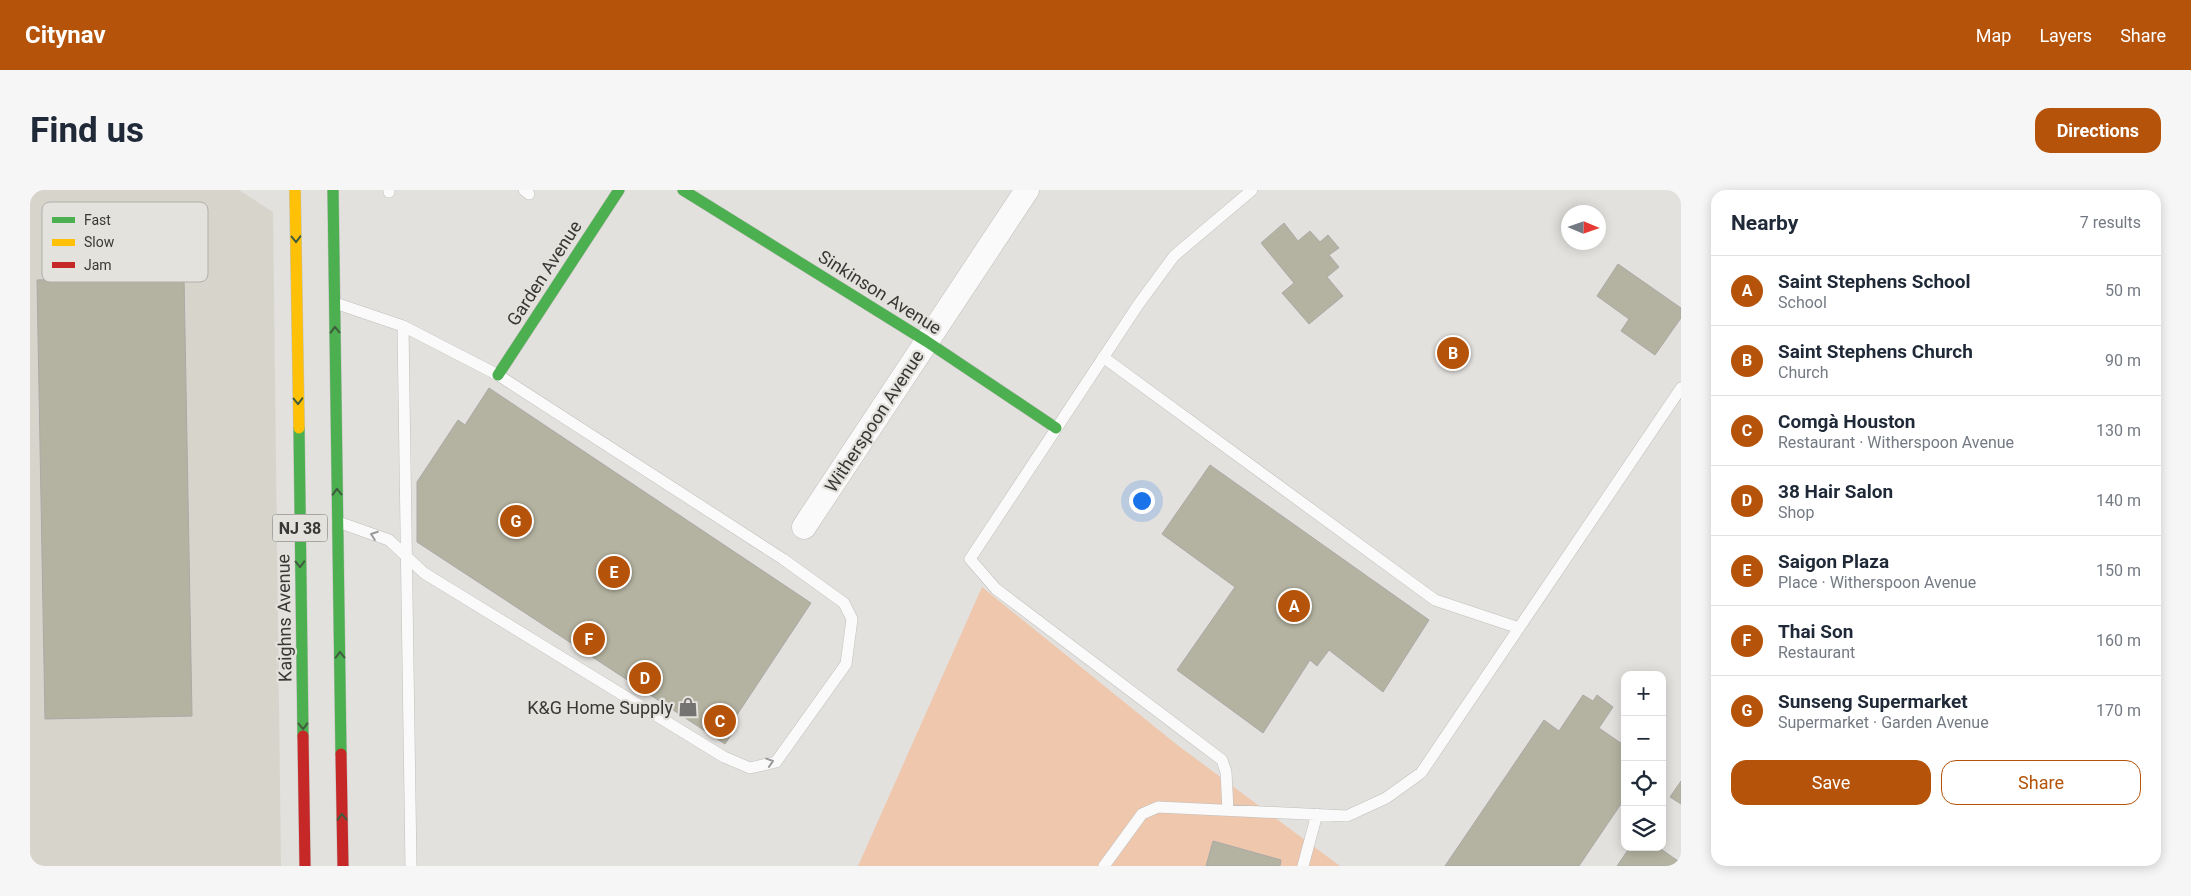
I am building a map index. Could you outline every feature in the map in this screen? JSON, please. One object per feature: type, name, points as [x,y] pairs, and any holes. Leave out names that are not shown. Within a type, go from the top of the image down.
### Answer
[{"type":"main road","name":"Kaighns Avenue","points":[[295,190],[305,866]]},
{"type":"main road","name":"NJ 38","points":[[333,190],[343,866]]},
{"type":"main road","name":"Garden Avenue","points":[[498,375],[619,190]]},
{"type":"main road","name":"Sinkinson Avenue","points":[[683,190],[926,341],[1056,428]]},
{"type":"street","name":"Witherspoon Avenue","points":[[804,527],[1028,190]]},
{"type":"lane","points":[[1228,810],[1226,772],[1222,760],[996,588],[970,559],[1103,357],[1174,256],[1252,190]]},
{"type":"lane","points":[[335,303],[403,326],[498,375],[783,559],[844,603],[852,619],[846,664],[776,762],[750,768],[724,757],[424,573],[389,540],[338,522]]},
{"type":"lane","points":[[403,326],[411,866]]},
{"type":"lane","points":[[1103,357],[1436,600],[1519,628]]},
{"type":"lane","points":[[1104,866],[1142,814],[1158,807],[1347,816],[1386,798],[1421,773],[1681,388]]},
{"type":"lane","points":[[1302,866],[1317,814]]},
{"type":"shaded area","points":[[30,190],[239,190],[273,212],[281,866],[30,866]]},
{"type":"shaded area","points":[[982,587],[1176,744],[1340,866],[858,866]]},
{"type":"building","points":[[1284,223],[1298,241],[1310,231],[1320,242],[1328,235],[1339,248],[1329,255],[1339,267],[1327,277],[1343,296],[1309,324],[1282,293],[1294,283],[1261,243]]},
{"type":"building","points":[[1618,264],[1681,308],[1681,318],[1655,355],[1621,331],[1629,319],[1597,296]]},
{"type":"building","points":[[37,280],[42,280],[42,282],[184,282],[192,716],[45,719]]},
{"type":"building","points":[[489,388],[811,603],[731,724],[737,726],[725,744],[417,542],[417,482],[458,420],[465,425]]},
{"type":"building","points":[[1210,465],[1429,620],[1383,692],[1329,650],[1317,666],[1310,660],[1263,733],[1177,670],[1235,587],[1162,534]]},
{"type":"building","points":[[1583,695],[1593,701],[1597,695],[1613,707],[1599,728],[1621,743],[1621,804],[1579,866],[1445,866],[1544,720],[1559,731]]},
{"type":"building","points":[[1681,781],[1681,804],[1670,797]]},
{"type":"building","points":[[1213,841],[1281,860],[1280,866],[1206,866]]},
{"type":"building","points":[[1627,851],[1664,851],[1681,863],[1681,866],[1617,866]]},
{"type":"traffic: fast","points":[[333,190],[341,754]]},
{"type":"traffic: fast","points":[[498,375],[619,190]]},
{"type":"traffic: fast","points":[[683,190],[926,341],[1056,428]]},
{"type":"traffic: fast","points":[[299,428],[303,736]]},
{"type":"traffic: slow","points":[[295,190],[299,428]]},
{"type":"traffic: jam","points":[[303,736],[305,866]]},
{"type":"traffic: jam","points":[[341,754],[343,866]]},
{"type":"place","name":"Saint Stephens Church","points":[[1453,353]]},
{"type":"place","name":"Sunseng Supermarket","points":[[516,521]]},
{"type":"place","name":"Saigon Plaza","points":[[614,572]]},
{"type":"place","name":"Saint Stephens School","points":[[1294,606]]},
{"type":"place","name":"Thai Son","points":[[589,639]]},
{"type":"place","name":"38 Hair Salon","points":[[645,678]]},
{"type":"place","name":"K&G Home Supply","points":[[688,707]]},
{"type":"place","name":"Comgà Houston","points":[[720,721]]}]
